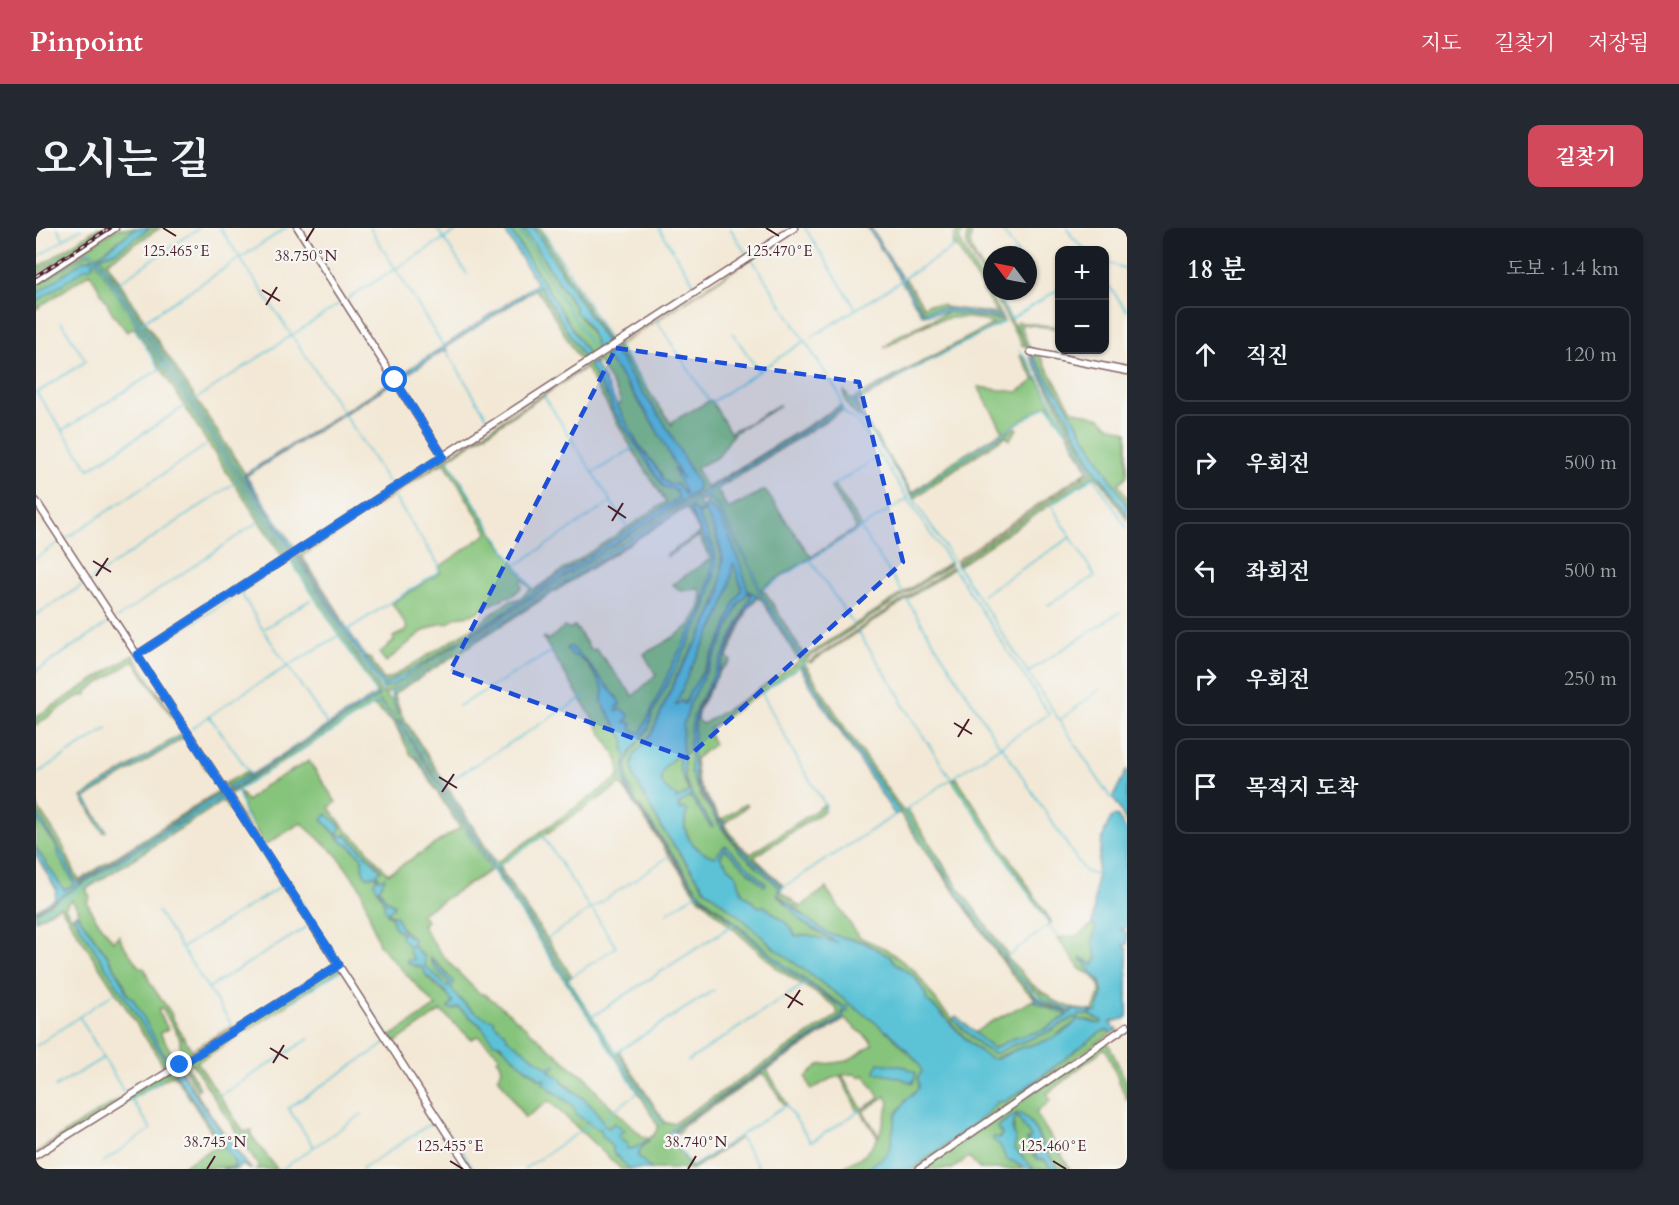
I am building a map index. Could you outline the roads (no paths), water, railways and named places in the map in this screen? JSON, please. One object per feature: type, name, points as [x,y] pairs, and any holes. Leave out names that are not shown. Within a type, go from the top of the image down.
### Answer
[{"type":"street","points":[[36,280],[115,228]]},
{"type":"street","points":[[298,228],[443,456]]},
{"type":"street","points":[[137,655],[794,228]]},
{"type":"street","points":[[1031,352],[1127,371]]},
{"type":"street","points":[[36,501],[470,1169]]},
{"type":"street","points":[[36,1155],[339,965]]},
{"type":"street","points":[[919,1169],[1127,1026]]},
{"type":"water","points":[[136,228],[150,228],[116,251],[101,256],[89,268],[36,302],[36,294],[84,260],[96,257]]},
{"type":"water","points":[[503,228],[509,228],[590,357],[584,358],[540,286],[446,347],[447,352],[444,350],[398,380],[396,378],[535,285],[536,282]]},
{"type":"water","points":[[523,228],[534,228],[608,345],[598,352],[586,324],[575,312],[575,307]]},
{"type":"water","points":[[868,228],[871,228],[923,312],[950,309],[1001,316],[1002,319],[948,312],[922,315]]},
{"type":"water","points":[[610,351],[622,360],[663,421],[698,484],[697,491],[392,686],[382,688],[297,555],[300,556],[384,685],[426,662],[679,498],[676,490],[663,486],[612,408],[611,402],[589,365],[594,362],[638,444],[663,480],[670,485],[677,484],[686,494],[673,468],[683,479],[654,425],[631,389],[605,356]]},
{"type":"water","points":[[1032,355],[1066,405],[1127,506],[1127,516],[1097,473],[1060,404],[1030,357]]},
{"type":"water","points":[[392,381],[394,382],[246,476],[296,549],[294,552],[244,477],[245,474]]},
{"type":"water","points":[[705,505],[718,516],[734,548],[748,591],[757,595],[744,614],[716,676],[698,707],[693,752],[696,782],[721,822],[724,821],[723,827],[734,842],[780,884],[781,891],[778,891],[779,887],[740,851],[726,834],[694,782],[691,771],[690,733],[694,715],[750,599],[751,595],[748,592],[739,603],[725,636],[690,703],[683,726],[685,779],[692,795],[713,826],[711,827],[690,796],[678,805],[680,810],[684,808],[687,811],[685,827],[695,846],[715,857],[725,845],[766,884],[764,886],[725,849],[720,857],[737,876],[742,893],[759,907],[764,906],[791,927],[795,936],[808,935],[838,943],[802,922],[777,893],[807,919],[829,934],[863,942],[889,956],[896,964],[915,977],[926,995],[926,1000],[971,1044],[980,1052],[996,1059],[1017,1049],[1054,1037],[1065,1031],[1077,1019],[1101,1024],[1102,1021],[1091,1016],[1092,1012],[1096,1012],[1103,995],[1100,980],[1080,959],[1093,965],[1097,958],[1093,941],[1096,927],[1092,924],[1102,839],[1106,827],[1112,817],[1117,816],[1127,831],[1125,901],[1127,928],[1120,929],[1127,933],[1127,944],[1124,945],[1127,949],[1127,1018],[1111,1022],[1110,1024],[1118,1030],[1111,1033],[1108,1030],[1101,1032],[1023,1090],[1006,1101],[997,1102],[986,1115],[912,1169],[867,1169],[886,1155],[890,1148],[896,1115],[907,1099],[919,1088],[918,1077],[922,1072],[919,1063],[888,1031],[886,1032],[773,947],[705,889],[663,830],[634,777],[632,764],[634,755],[652,733],[678,674],[703,632],[720,596],[723,557],[705,510],[698,516],[715,553],[716,565],[705,610],[652,714],[648,729],[631,752],[626,766],[628,784],[636,802],[696,888],[709,902],[785,966],[845,1007],[848,1006],[848,1012],[845,1011],[839,1022],[680,1125],[674,1133],[671,1130],[838,1020],[844,1010],[783,968],[698,894],[627,790],[624,773],[625,741],[602,702],[603,688],[586,663],[572,655],[567,649],[571,647],[585,660],[618,699],[620,705],[617,706],[617,711],[621,709],[628,714],[629,718],[625,722],[632,724],[633,731],[641,733],[674,661],[703,608],[713,556],[690,509],[692,507],[697,513],[705,509]],"holes":[[[734,564],[742,589],[724,633],[686,703],[682,701],[675,706],[691,668],[723,606]],[[679,755],[680,770],[689,792],[676,800],[677,796],[664,786],[661,776],[667,765]]]},
{"type":"water","points":[[803,667],[840,727],[900,812],[895,815],[812,688],[801,669]]},
{"type":"water","points":[[377,694],[378,697],[229,791],[228,786],[252,774]]},
{"type":"water","points":[[1127,769],[1127,823],[1113,797]]},
{"type":"water","points":[[224,791],[227,794],[36,912],[55,898],[56,889],[36,855],[36,848],[64,890],[75,885],[60,858],[56,845],[36,818],[36,812],[62,853],[75,880],[79,883]]},
{"type":"water","points":[[327,814],[341,827],[337,834],[346,835],[381,870],[377,874],[379,879],[385,878],[379,889],[388,902],[394,904],[394,907],[388,911],[389,914],[396,916],[403,932],[414,940],[412,945],[424,957],[425,966],[448,987],[450,983],[436,969],[430,958],[454,982],[451,988],[465,1004],[476,1013],[494,1020],[507,1038],[548,1068],[554,1064],[556,1066],[549,1071],[581,1096],[597,1112],[603,1124],[609,1128],[614,1123],[625,1130],[618,1134],[622,1141],[627,1143],[627,1149],[635,1148],[648,1140],[638,1156],[651,1169],[629,1169],[613,1152],[613,1148],[602,1135],[601,1129],[597,1129],[577,1115],[573,1106],[543,1083],[545,1079],[540,1079],[500,1044],[494,1043],[480,1025],[458,1007],[448,1008],[453,1002],[445,991],[426,975],[422,967],[409,964],[407,960],[414,960],[409,952],[410,947],[401,938],[402,934],[394,926],[392,917],[387,914],[385,903],[374,883],[377,878],[375,875],[367,877],[363,872],[362,858],[350,846],[343,843],[322,819]]},
{"type":"water","points":[[77,914],[108,957],[124,984],[127,994],[133,999],[164,1054],[174,1060],[173,1066],[167,1063],[75,919],[74,915]]},
{"type":"water","points":[[1036,998],[1047,1006],[1071,1013],[1071,1010],[1091,1011],[1089,1015],[1079,1014],[1077,1018],[1074,1017],[1046,1033],[997,1053],[992,1053],[982,1047],[953,1019],[956,1016],[993,1049],[1012,1039],[1044,1030],[1068,1015],[1043,1006],[1033,1000]]},
{"type":"water","points":[[879,1063],[906,1067],[916,1073],[913,1083],[876,1073]]},
{"type":"water","points":[[181,1070],[200,1102],[250,1169],[240,1164],[237,1169],[222,1169],[234,1168],[235,1163],[175,1073]]},
{"type":"water","points":[[1017,1113],[1023,1115],[1032,1124],[1044,1149],[1059,1169],[1052,1169],[1045,1160],[1037,1159],[1026,1139],[1029,1140],[1031,1137],[1016,1115],[1012,1128],[1016,1141],[1014,1148],[1034,1169],[1006,1159],[1000,1145],[993,1140],[993,1137],[1000,1138],[1002,1134],[997,1127]]},
{"type":"waterway","points":[[58,228],[63,238]]},
{"type":"waterway","points":[[36,258],[81,228]]},
{"type":"waterway","points":[[118,283],[199,228]]},
{"type":"waterway","points":[[220,228],[343,412]]},
{"type":"waterway","points":[[141,323],[286,228]]},
{"type":"waterway","points":[[370,228],[444,347]]},
{"type":"waterway","points":[[437,228],[467,274]]},
{"type":"waterway","points":[[347,299],[461,228]]},
{"type":"waterway","points":[[517,228],[596,353]]},
{"type":"waterway","points":[[541,228],[566,267]]},
{"type":"waterway","points":[[659,228],[696,287]]},
{"type":"waterway","points":[[730,228],[747,255]]},
{"type":"waterway","points":[[805,228],[856,309]]},
{"type":"waterway","points":[[1001,228],[1013,246]]},
{"type":"waterway","points":[[1067,228],[1082,246]]},
{"type":"waterway","points":[[902,279],[956,246]]},
{"type":"waterway","points":[[36,285],[85,252],[91,252],[95,257]]},
{"type":"waterway","points":[[99,258],[290,551]]},
{"type":"waterway","points":[[752,259],[839,394],[842,408]]},
{"type":"waterway","points":[[96,260],[286,554]]},
{"type":"waterway","points":[[1109,264],[1127,269]]},
{"type":"waterway","points":[[568,270],[610,341]]},
{"type":"waterway","points":[[810,338],[901,281]]},
{"type":"waterway","points":[[1109,286],[1127,311]]},
{"type":"waterway","points":[[1011,319],[1055,292]]},
{"type":"waterway","points":[[1000,300],[1011,319]]},
{"type":"waterway","points":[[193,401],[342,302]]},
{"type":"waterway","points":[[657,321],[709,401]]},
{"type":"waterway","points":[[38,392],[86,361],[61,322]]},
{"type":"waterway","points":[[954,561],[851,402],[1004,322]]},
{"type":"waterway","points":[[63,430],[160,369],[134,328]]},
{"type":"waterway","points":[[733,333],[759,372]]},
{"type":"waterway","points":[[712,402],[803,342]]},
{"type":"waterway","points":[[618,346],[647,388]]},
{"type":"waterway","points":[[1019,350],[1029,362],[1091,471]]},
{"type":"waterway","points":[[447,352],[490,422]]},
{"type":"waterway","points":[[36,392],[89,469],[185,406]]},
{"type":"waterway","points":[[544,396],[593,473],[636,446]]},
{"type":"waterway","points":[[912,496],[956,463],[1047,405],[1064,429]]},
{"type":"waterway","points":[[706,493],[842,408],[847,415],[857,421],[951,564]]},
{"type":"waterway","points":[[344,414],[390,485]]},
{"type":"waterway","points":[[64,540],[205,446]]},
{"type":"waterway","points":[[830,487],[880,456]]},
{"type":"waterway","points":[[447,458],[495,535],[532,588]]},
{"type":"waterway","points":[[593,473],[626,525]]},
{"type":"waterway","points":[[1048,605],[1095,576],[1051,505],[1094,477],[1127,529]]},
{"type":"waterway","points":[[92,581],[93,578],[236,482]]},
{"type":"waterway","points":[[398,715],[390,693],[706,493],[717,505],[754,573],[761,596],[805,663],[762,693],[802,768],[826,806],[825,811]]},
{"type":"waterway","points":[[393,495],[440,567]]},
{"type":"waterway","points":[[763,589],[907,499]]},
{"type":"waterway","points":[[518,564],[611,502]]},
{"type":"waterway","points":[[117,618],[258,522]]},
{"type":"waterway","points":[[861,529],[903,593]]},
{"type":"waterway","points":[[982,595],[1071,537]]},
{"type":"waterway","points":[[36,558],[58,543]]},
{"type":"waterway","points":[[294,558],[384,692]]},
{"type":"waterway","points":[[142,656],[290,560],[376,694]]},
{"type":"waterway","points":[[811,561],[854,625]]},
{"type":"waterway","points":[[957,565],[1110,797],[1113,797]]},
{"type":"waterway","points":[[953,567],[1049,714],[909,807],[904,814],[1012,969],[1038,997],[1071,1010]]},
{"type":"waterway","points":[[347,630],[440,571]]},
{"type":"waterway","points":[[36,615],[86,583]]},
{"type":"waterway","points":[[241,593],[263,630],[328,725]]},
{"type":"waterway","points":[[265,628],[310,600]]},
{"type":"waterway","points":[[907,600],[1000,746]]},
{"type":"waterway","points":[[1028,672],[1120,612]]},
{"type":"waterway","points":[[36,671],[113,620]]},
{"type":"waterway","points":[[858,632],[950,777]]},
{"type":"waterway","points":[[192,728],[240,695],[338,636]]},
{"type":"waterway","points":[[459,706],[554,650]]},
{"type":"waterway","points":[[1061,719],[1101,689]]},
{"type":"waterway","points":[[443,785],[585,696]]},
{"type":"waterway","points":[[232,794],[379,702],[395,721],[638,1093],[614,1110],[602,1124]]},
{"type":"waterway","points":[[209,716],[251,774]]},
{"type":"waterway","points":[[400,719],[662,1124]]},
{"type":"waterway","points":[[36,774],[107,729]]},
{"type":"waterway","points":[[104,831],[84,797],[185,734]]},
{"type":"waterway","points":[[1002,746],[1085,872],[1096,874]]},
{"type":"waterway","points":[[954,782],[1058,938]]},
{"type":"waterway","points":[[238,791],[244,813],[252,825]]},
{"type":"waterway","points":[[36,917],[227,796],[230,806],[236,812]]},
{"type":"waterway","points":[[782,888],[895,815]]},
{"type":"waterway","points":[[497,867],[543,836],[590,909]]},
{"type":"waterway","points":[[548,938],[668,857]]},
{"type":"waterway","points":[[183,947],[282,886]]},
{"type":"waterway","points":[[295,892],[405,1062]]},
{"type":"waterway","points":[[666,914],[697,893]]},
{"type":"waterway","points":[[570,978],[616,947],[593,911]]},
{"type":"waterway","points":[[158,912],[234,1028]]},
{"type":"waterway","points":[[593,1016],[734,924]]},
{"type":"waterway","points":[[208,988],[310,925]]},
{"type":"waterway","points":[[1007,957],[1049,925]]},
{"type":"waterway","points":[[290,1003],[340,971]]},
{"type":"waterway","points":[[688,1061],[806,983]]},
{"type":"waterway","points":[[617,1052],[714,990]]},
{"type":"waterway","points":[[36,1046],[114,993]]},
{"type":"waterway","points":[[80,1018],[126,1095]]},
{"type":"waterway","points":[[219,1096],[310,1038]]},
{"type":"waterway","points":[[314,1147],[288,1108],[386,1043]]},
{"type":"waterway","points":[[55,1087],[103,1058]]},
{"type":"waterway","points":[[84,1129],[162,1080]]},
{"type":"waterway","points":[[102,1163],[151,1129],[132,1100]]},
{"type":"waterway","points":[[672,1131],[669,1133],[692,1167],[786,1105],[811,1142],[861,1110]]},
{"type":"waterway","points":[[282,1169],[362,1114]]},
{"type":"waterway","points":[[362,1169],[436,1120]]},
{"type":"waterway","points":[[524,1169],[591,1124]]},
{"type":"waterway","points":[[740,1137],[760,1169]]},
{"type":"waterway","points":[[454,1139],[474,1169]]},
{"type":"waterway","points":[[36,1159],[49,1150]]},
{"type":"waterway","points":[[451,1169],[462,1161]]},
{"type":"railway","points":[[36,276],[110,228]]}]
